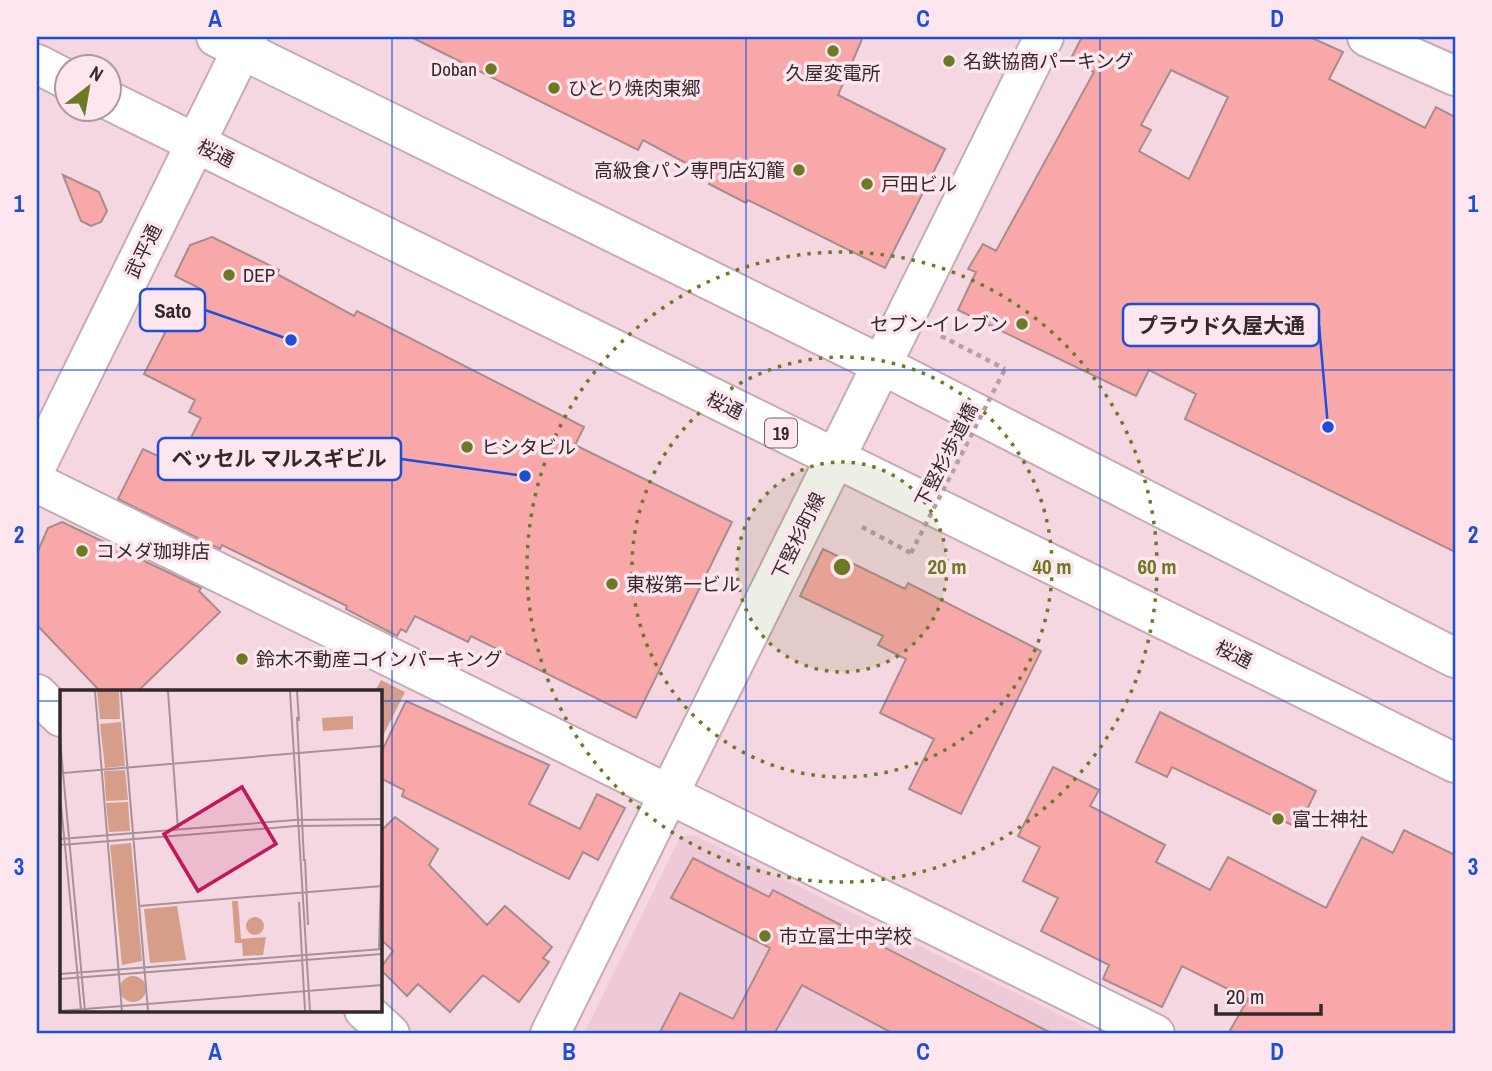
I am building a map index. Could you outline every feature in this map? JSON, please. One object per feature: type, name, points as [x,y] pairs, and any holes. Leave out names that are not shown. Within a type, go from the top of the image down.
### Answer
[{"type":"main road","name":"下竪杉町線","points":[[550,1034],[1044,37]]},
{"type":"main road","points":[[1367,37],[1455,76]]},
{"type":"main road","points":[[235,41],[882,365],[1455,658]]},
{"type":"main road","name":"武平通","points":[[37,465],[197,144],[235,41]]},
{"type":"main road","name":"桜通","points":[[122,107],[1455,762]]},
{"type":"main road","points":[[37,484],[671,793],[1155,1034]]},
{"type":"main road","points":[[37,694],[60,716]]},
{"type":"main road","points":[[366,1012],[390,1034]]},
{"type":"path","name":"下竪杉歩道橋","points":[[862,527],[911,553],[1005,369],[941,336]]},
{"type":"shaded area","points":[[381,680],[405,692],[382,738],[382,690],[376,690]]},
{"type":"shaded area","name":"市立冨士中学校","points":[[694,835],[1098,1034],[584,1034],[680,837]]},
{"type":"building","points":[[411,37],[863,37],[838,95],[945,149],[885,268],[748,200],[746,203],[709,184],[712,177],[643,140],[638,150]]},
{"type":"building","points":[[1082,37],[1310,37],[1343,52],[1329,79],[1425,128],[1436,107],[1455,117],[1455,552],[1185,419],[1196,394],[1149,370],[1136,396],[958,310],[976,272],[968,269],[983,244],[996,251],[1094,72],[1070,60]],"holes":[[[1171,70],[1228,97],[1189,179],[1139,151],[1151,130],[1141,125]]]},
{"type":"building","points":[[63,175],[99,192],[107,211],[101,222],[91,226],[81,221]]},
{"type":"building","points":[[212,237],[279,270],[277,274],[354,316],[357,311],[584,427],[575,445],[732,522],[636,718],[471,636],[468,642],[415,616],[406,632],[401,629],[397,636],[346,609],[347,606],[222,545],[220,549],[118,499],[143,449],[177,465],[201,418],[189,412],[195,400],[144,374],[165,333],[160,328],[170,320],[167,316],[199,288],[175,276],[190,245]]},
{"type":"building","points":[[62,522],[201,588],[199,591],[220,612],[139,690],[99,690],[37,625],[37,553],[48,528]]},
{"type":"building","points":[[823,549],[905,589],[908,583],[1041,651],[961,814],[909,789],[934,739],[880,713],[906,659],[878,645],[883,636],[800,596]]},
{"type":"building","points":[[406,701],[549,765],[529,804],[580,829],[597,794],[625,808],[598,860],[583,852],[569,879],[402,796],[404,790],[382,779],[382,751]]},
{"type":"building","points":[[1160,712],[1316,791],[1298,828],[1172,767],[1167,777],[1136,762]]},
{"type":"building","points":[[1053,767],[1099,790],[1090,806],[1165,845],[1156,862],[1210,890],[1228,857],[1326,908],[1362,837],[1393,853],[1404,830],[1455,855],[1455,1034],[1228,1034],[1248,999],[1182,966],[1162,1007],[1103,979],[1109,965],[1041,931],[1058,898],[1023,881],[1040,847],[1018,836]]},
{"type":"building","points":[[395,817],[438,849],[429,865],[487,925],[505,906],[552,947],[543,958],[549,962],[519,1002],[483,975],[450,1012],[418,984],[407,996],[382,971],[382,966],[393,951],[382,940],[382,830]]},
{"type":"building","points":[[693,858],[769,897],[773,890],[1053,1034],[894,1034],[802,985],[774,1034],[659,1034],[680,993],[733,1019],[770,948],[671,898]]},
{"type":"place","name":"久屋変電所","points":[[833,51]]},
{"type":"place","name":"名鉄協商パーキング","points":[[949,61]]},
{"type":"place","name":"Doban","points":[[491,69]]},
{"type":"place","name":"ひとり焼肉東郷","points":[[554,88]]},
{"type":"place","name":"高級食パン専門店幻籠","points":[[799,170]]},
{"type":"place","name":"戸田ビル","points":[[867,184]]},
{"type":"place","name":"DEP","points":[[229,275]]},
{"type":"place","name":"セブン-イレブン","points":[[1022,324]]},
{"type":"place","name":"Sato","points":[[291,340]]},
{"type":"place","name":"プラウド久屋大通","points":[[1328,427]]},
{"type":"place","name":"ヒシタビル","points":[[467,447]]},
{"type":"place","name":"ベッセル マルスギビル","points":[[525,476]]},
{"type":"place","name":"コメダ珈琲店","points":[[82,551]]},
{"type":"place","name":"東桜第一ビル","points":[[612,584]]},
{"type":"place","name":"鈴木不動産コインパーキング","points":[[242,659]]},
{"type":"place","name":"富士神社","points":[[1278,819]]},
{"type":"place","name":"市立冨士中学校","points":[[765,936]]}]
